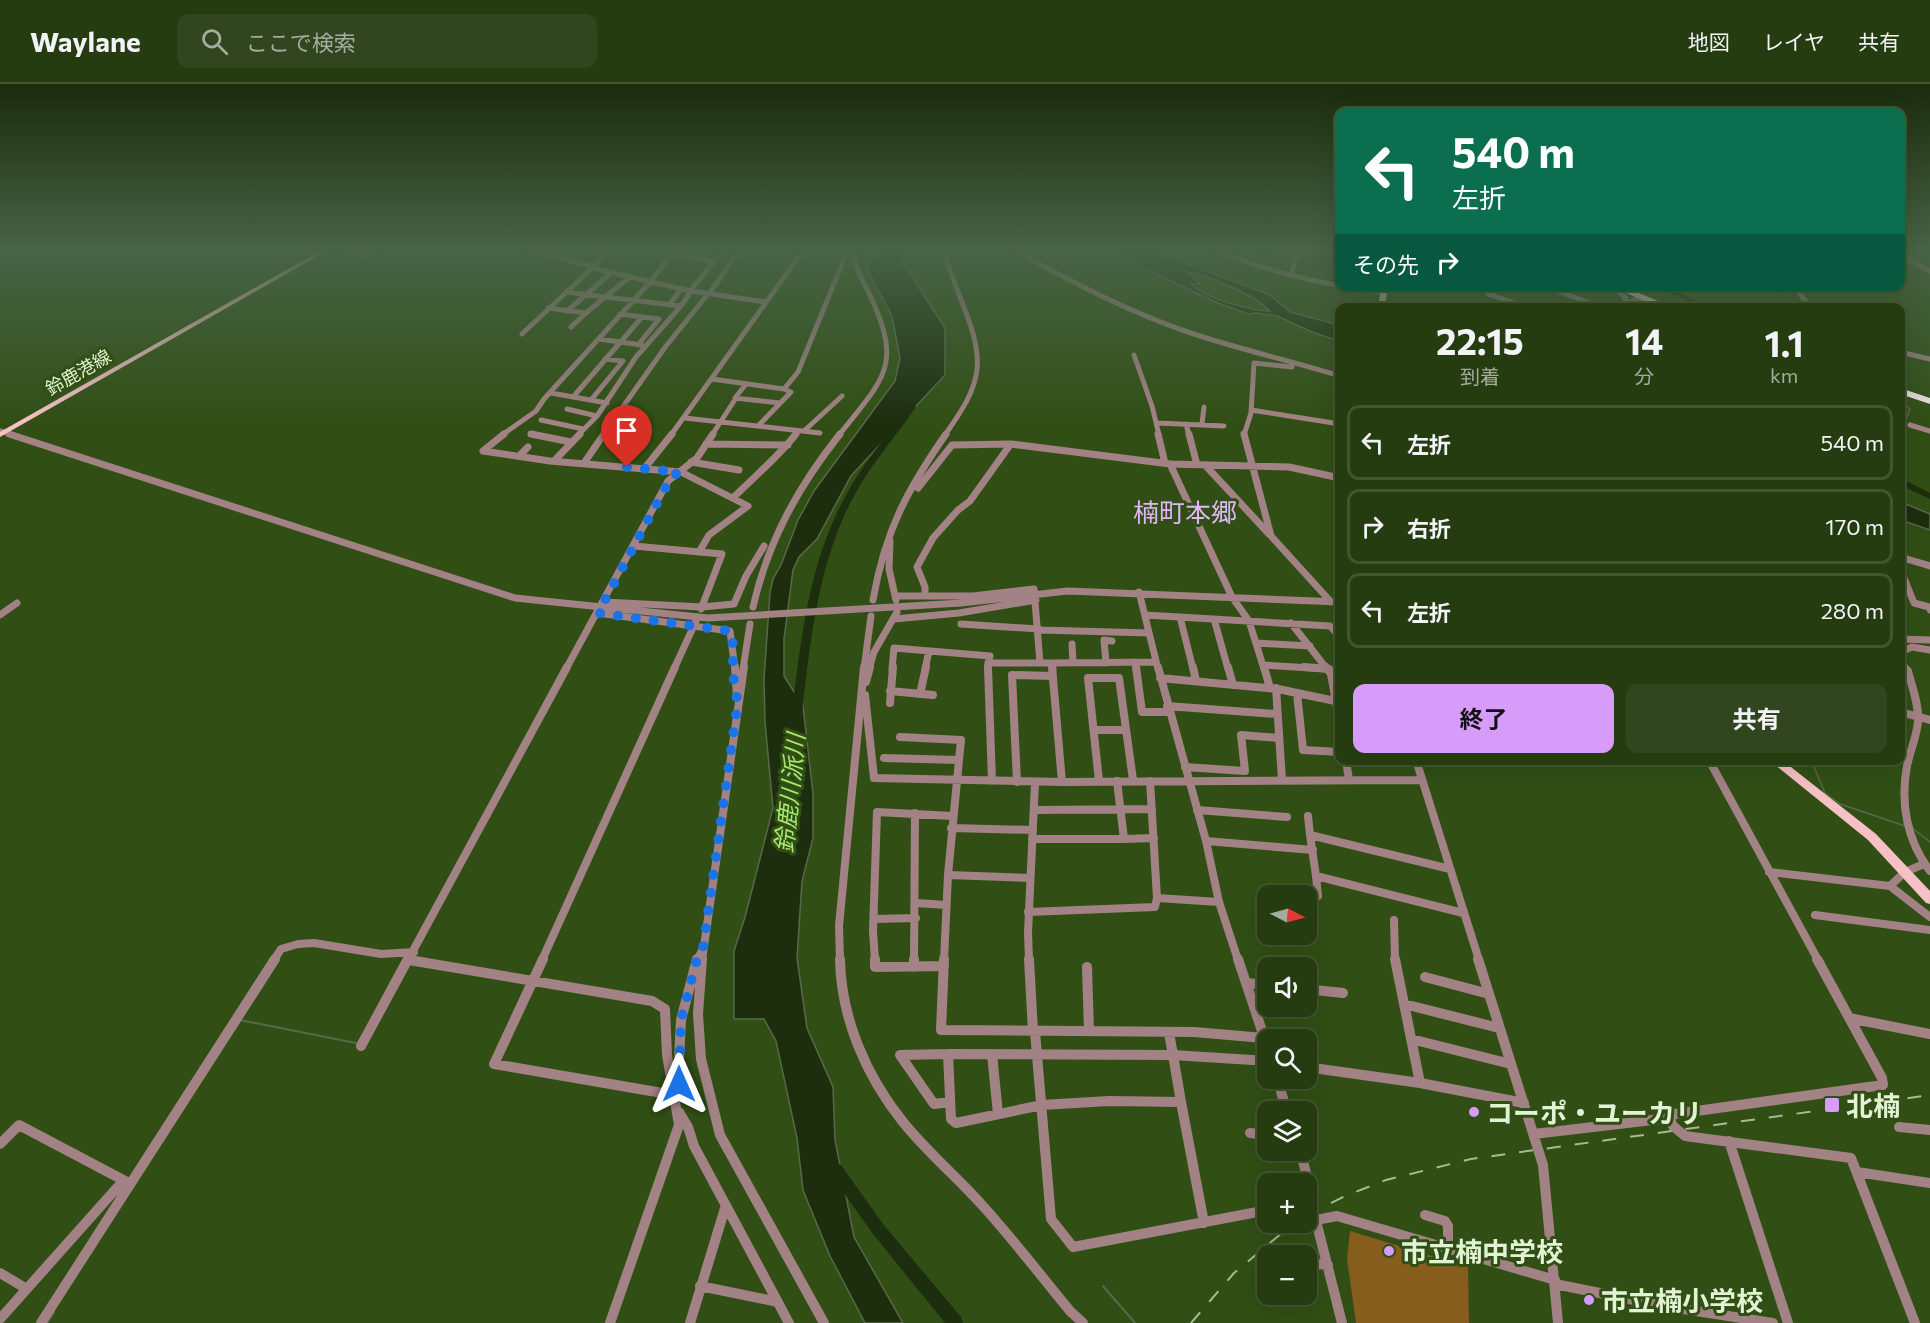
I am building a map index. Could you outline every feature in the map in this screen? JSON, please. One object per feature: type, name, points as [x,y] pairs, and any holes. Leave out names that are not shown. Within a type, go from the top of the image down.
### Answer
[{"type":"highway","points":[[1905,391],[1930,400]]},
{"type":"main road","name":"鈴鹿港線","points":[[1,433],[227,306]]},
{"type":"main road","points":[[1780,765],[1854,822],[1930,899]]},
{"type":"street","points":[[522,334],[550,306]]},
{"type":"street","points":[[567,311],[573,306]]},
{"type":"street","points":[[571,327],[595,306]]},
{"type":"street","points":[[628,306],[536,411],[483,451],[554,461],[678,472],[734,497],[748,506],[709,535],[699,552]]},
{"type":"street","points":[[554,461],[597,416],[623,376],[681,306]]},
{"type":"street","points":[[584,463],[666,346],[699,306]]},
{"type":"street","points":[[644,469],[685,418],[763,306]]},
{"type":"street","points":[[784,389],[798,372],[825,306]]},
{"type":"street","points":[[753,607],[770,541],[798,491],[873,393],[885,372],[888,345],[873,306]]},
{"type":"street","points":[[873,600],[877,573],[891,532],[912,484],[965,400],[977,369],[976,352],[960,306]]},
{"type":"street","points":[[1123,306],[1200,336],[1335,374]]},
{"type":"street","points":[[548,308],[586,313]]},
{"type":"street","points":[[621,314],[659,319],[638,345]]},
{"type":"street","points":[[573,397],[642,317]]},
{"type":"street","points":[[599,339],[647,346]]},
{"type":"street","points":[[1905,353],[1930,359]]},
{"type":"street","points":[[1134,355],[1157,423],[1167,464],[1232,597],[1249,621],[1273,688],[1282,780]]},
{"type":"street","points":[[591,400],[623,362],[605,359]]},
{"type":"street","points":[[1271,536],[1244,435],[1251,410],[1254,363],[1256,361],[1329,372]]},
{"type":"street","points":[[712,379],[784,389],[791,392],[759,425]]},
{"type":"street","points":[[361,1046],[669,481],[691,462],[706,444],[747,384]]},
{"type":"street","points":[[551,393],[607,403]]},
{"type":"street","points":[[734,497],[801,431],[842,396]]},
{"type":"street","points":[[736,399],[780,403]]},
{"type":"street","points":[[1202,424],[1204,407]]},
{"type":"street","points":[[567,409],[597,416]]},
{"type":"street","points":[[1251,410],[1335,423]]},
{"type":"street","points":[[685,418],[820,433]]},
{"type":"street","points":[[541,420],[583,429]]},
{"type":"street","points":[[1157,423],[1224,426]]},
{"type":"street","points":[[1186,424],[1201,465],[1271,536],[1330,602]]},
{"type":"street","points":[[1910,425],[1930,431]]},
{"type":"street","points":[[1,433],[515,598],[708,618],[749,620],[1035,597]]},
{"type":"street","points":[[531,434],[571,442]]},
{"type":"street","points":[[706,444],[788,446]]},
{"type":"street","points":[[918,488],[952,445],[1010,445],[1167,464],[1296,468],[1335,477]]},
{"type":"street","points":[[925,596],[926,587],[917,567],[929,545],[954,514],[970,501],[1010,445]]},
{"type":"street","points":[[519,456],[528,447]]},
{"type":"street","points":[[539,459],[547,451]]},
{"type":"street","points":[[691,462],[739,470]]},
{"type":"street","points":[[891,532],[889,569],[896,599],[925,596],[973,596],[1034,589],[1040,629],[1040,663]]},
{"type":"street","points":[[601,607],[701,610],[730,605],[737,601],[746,576],[764,545],[770,541]]},
{"type":"street","points":[[634,546],[723,555],[702,602],[701,610]]},
{"type":"street","points":[[1905,558],[1930,566]]},
{"type":"street","points":[[1905,580],[1914,603],[1929,607],[1930,610]]},
{"type":"street","points":[[1335,602],[1074,591],[958,613],[896,615],[874,652],[863,687],[874,778],[1017,782],[1422,780]]},
{"type":"street","points":[[1139,592],[1168,709],[1206,841],[1219,902],[1246,983],[1258,1029]]},
{"type":"street","points":[[0,615],[17,603]]},
{"type":"street","points":[[601,607],[726,629],[732,633],[735,692],[738,701]]},
{"type":"street","points":[[1145,615],[1330,626],[1335,632]]},
{"type":"street","points":[[871,616],[839,926],[840,979],[847,1014],[857,1045],[875,1081],[903,1122],[983,1206],[1070,1311],[1083,1323]]},
{"type":"street","points":[[1180,617],[1196,681]]},
{"type":"street","points":[[1214,619],[1233,684]]},
{"type":"street","points":[[749,620],[703,948],[698,1014],[701,1059],[720,1135],[824,1323]]},
{"type":"street","points":[[1291,623],[1329,669],[1335,691]]},
{"type":"street","points":[[674,1095],[494,1064],[695,624]]},
{"type":"street","points":[[961,624],[1149,633]]},
{"type":"street","points":[[1905,639],[1930,640]]},
{"type":"street","points":[[1106,663],[1104,640],[1112,641]]},
{"type":"street","points":[[1905,641],[1912,647],[1930,650]]},
{"type":"street","points":[[1256,643],[1310,646]]},
{"type":"street","points":[[1072,644],[1074,663]]},
{"type":"street","points":[[1905,650],[1912,647]]},
{"type":"street","points":[[890,703],[894,648],[990,656],[988,663],[992,781]]},
{"type":"street","points":[[920,694],[929,651]]},
{"type":"street","points":[[1135,662],[1142,712],[1168,709],[1277,714]]},
{"type":"street","points":[[988,663],[1156,662]]},
{"type":"street","points":[[1052,663],[1062,782]]},
{"type":"street","points":[[1263,665],[1329,669]]},
{"type":"street","points":[[1890,886],[1905,872],[1927,867],[1909,827],[1906,775],[1918,716],[1908,671],[1905,668]]},
{"type":"street","points":[[1017,782],[1012,675],[1053,676]]},
{"type":"street","points":[[1100,781],[1088,678],[1119,678],[1133,780]]},
{"type":"street","points":[[1160,678],[1273,688],[1335,701]]},
{"type":"street","points":[[890,691],[933,694]]},
{"type":"street","points":[[1297,693],[1303,750],[1335,753]]},
{"type":"street","points":[[1905,713],[1930,720]]},
{"type":"street","points":[[1095,730],[1126,730]]},
{"type":"street","points":[[1185,767],[1245,771],[1241,735],[1279,738]]},
{"type":"street","points":[[900,737],[961,740],[951,828],[942,1030],[1194,1032],[1257,1037]]},
{"type":"street","points":[[884,758],[959,760]]},
{"type":"street","points":[[1347,765],[1349,780]]},
{"type":"street","points":[[1418,765],[1534,1134],[1546,1179],[1558,1323]]},
{"type":"street","points":[[1534,1134],[1669,1118],[1675,1114],[1753,1101],[1883,1085],[1882,1078],[1712,765]]},
{"type":"street","points":[[1117,781],[1124,839]]},
{"type":"street","points":[[1028,912],[1155,907],[1157,898],[1150,781]]},
{"type":"street","points":[[1035,782],[1028,912],[1034,1032],[1051,1218],[1073,1246],[1081,1247],[1257,1212]]},
{"type":"street","points":[[1034,810],[1152,809]]},
{"type":"street","points":[[1197,810],[1287,817]]},
{"type":"street","points":[[944,966],[875,968],[877,812],[952,816]]},
{"type":"street","points":[[914,967],[915,813]]},
{"type":"street","points":[[1308,816],[1318,896]]},
{"type":"street","points":[[951,828],[1033,835],[1154,838]]},
{"type":"street","points":[[1310,835],[1450,869]]},
{"type":"street","points":[[1206,841],[1313,850]]},
{"type":"street","points":[[1769,872],[1890,886],[1930,917]]},
{"type":"street","points":[[948,875],[1030,878]]},
{"type":"street","points":[[1316,876],[1463,913]]},
{"type":"street","points":[[1157,898],[1219,902]]},
{"type":"street","points":[[916,903],[946,905]]},
{"type":"street","points":[[1815,915],[1930,930]]},
{"type":"street","points":[[874,919],[916,918]]},
{"type":"street","points":[[1394,920],[1394,955],[1420,1083]]},
{"type":"street","points":[[41,1323],[127,1182],[281,949],[290,944],[314,941],[390,955],[411,956],[652,1001],[665,1009],[667,1055],[679,1125],[610,1323]]},
{"type":"street","points":[[703,948],[698,955],[681,1020],[676,1108],[789,1323]]},
{"type":"street","points":[[1087,967],[1089,1031]]},
{"type":"street","points":[[1425,977],[1489,994]]},
{"type":"street","points":[[1246,983],[1257,984]]},
{"type":"street","points":[[1317,990],[1343,993]]},
{"type":"street","points":[[1404,1004],[1499,1028]]},
{"type":"street","points":[[1849,1018],[1930,1034]]},
{"type":"street","points":[[1169,1033],[1204,1223]]},
{"type":"street","points":[[1412,1039],[1511,1064]]},
{"type":"street","points":[[948,1054],[951,1119],[956,1123],[1042,1105],[1109,1101],[1181,1102]]},
{"type":"street","points":[[992,1054],[998,1114]]},
{"type":"street","points":[[950,1102],[934,1104],[900,1055],[1172,1055],[1257,1060]]},
{"type":"street","points":[[1317,1069],[1420,1083],[1524,1103]]},
{"type":"street","points":[[1669,1118],[1673,1126],[1685,1136],[1851,1158],[1915,1323]]},
{"type":"street","points":[[0,1144],[19,1125],[127,1182]]},
{"type":"street","points":[[1899,1127],[1930,1130]]},
{"type":"street","points":[[1250,1133],[1257,1134]]},
{"type":"street","points":[[1729,1141],[1788,1323]]},
{"type":"street","points":[[1857,1172],[1930,1183]]},
{"type":"street","points":[[0,1319],[127,1182]]},
{"type":"street","points":[[690,1323],[726,1205]]},
{"type":"street","points":[[1425,1215],[1445,1221],[1448,1226],[1448,1248]]},
{"type":"street","points":[[1342,1323],[1315,1218],[1337,1216],[1555,1282],[1664,1306],[1773,1323]]},
{"type":"street","points":[[1317,1264],[1328,1265]]},
{"type":"street","points":[[0,1273],[27,1289]]},
{"type":"street","points":[[700,1286],[778,1302]]},
{"type":"shaded area","points":[[1350,1231],[1468,1267],[1469,1323],[1356,1323],[1347,1259]]},
{"type":"water","points":[[887,306],[931,306],[945,328],[945,375],[851,476],[817,539],[799,557],[793,570],[784,639],[784,676],[803,706],[813,794],[813,838],[802,881],[797,958],[807,1028],[833,1087],[835,1140],[854,1237],[903,1323],[865,1323],[830,1256],[803,1190],[797,1138],[776,1041],[764,1019],[734,1019],[734,951],[773,808],[765,722],[764,679],[770,592],[773,579],[781,565],[798,520],[814,491],[895,381],[900,358],[892,316]]},
{"type":"water","points":[[1226,306],[1270,311],[1264,306],[1283,306],[1290,312],[1335,324],[1335,340],[1277,316],[1248,314]]},
{"type":"water","points":[[1905,504],[1930,514],[1930,530],[1905,521]]},
{"type":"waterway","points":[[1905,406],[1910,409],[1907,417]]},
{"type":"waterway","name":"鈴鹿川派川","points":[[797,712],[813,600],[828,546],[851,494],[912,407]]},
{"type":"waterway","points":[[1905,484],[1930,496]]},
{"type":"waterway","points":[[1813,765],[1825,793],[1840,804],[1905,826]]},
{"type":"waterway","points":[[1912,828],[1930,842]]},
{"type":"waterway","points":[[240,1020],[356,1043]]},
{"type":"waterway","name":"鈴鹿川派川","points":[[836,1170],[878,1229],[955,1323]]},
{"type":"waterway","points":[[1103,1286],[1135,1323]]},
{"type":"waterway","points":[[47,1323],[54,1312]]},
{"type":"railway","points":[[1317,1210],[1345,1196],[1386,1180],[1471,1159],[1930,1095]]},
{"type":"railway","points":[[1191,1323],[1234,1273],[1282,1233]]},
{"type":"place","name":"北楠","points":[[1832,1105]]},
{"type":"place","name":"コーポ・ユーカリ","points":[[1474,1112]]},
{"type":"place","name":"市立楠中学校","points":[[1389,1251]]},
{"type":"place","name":"市立楠小学校","points":[[1589,1300]]},
{"type":"district","name":"楠町本郷","points":[[1185,511]]},
{"type":"route","points":[[627,467],[678,472],[669,481],[598,613],[703,629],[726,629],[732,633],[735,665],[735,692],[738,701],[703,948],[698,955],[681,1020],[679,1084]]}]
